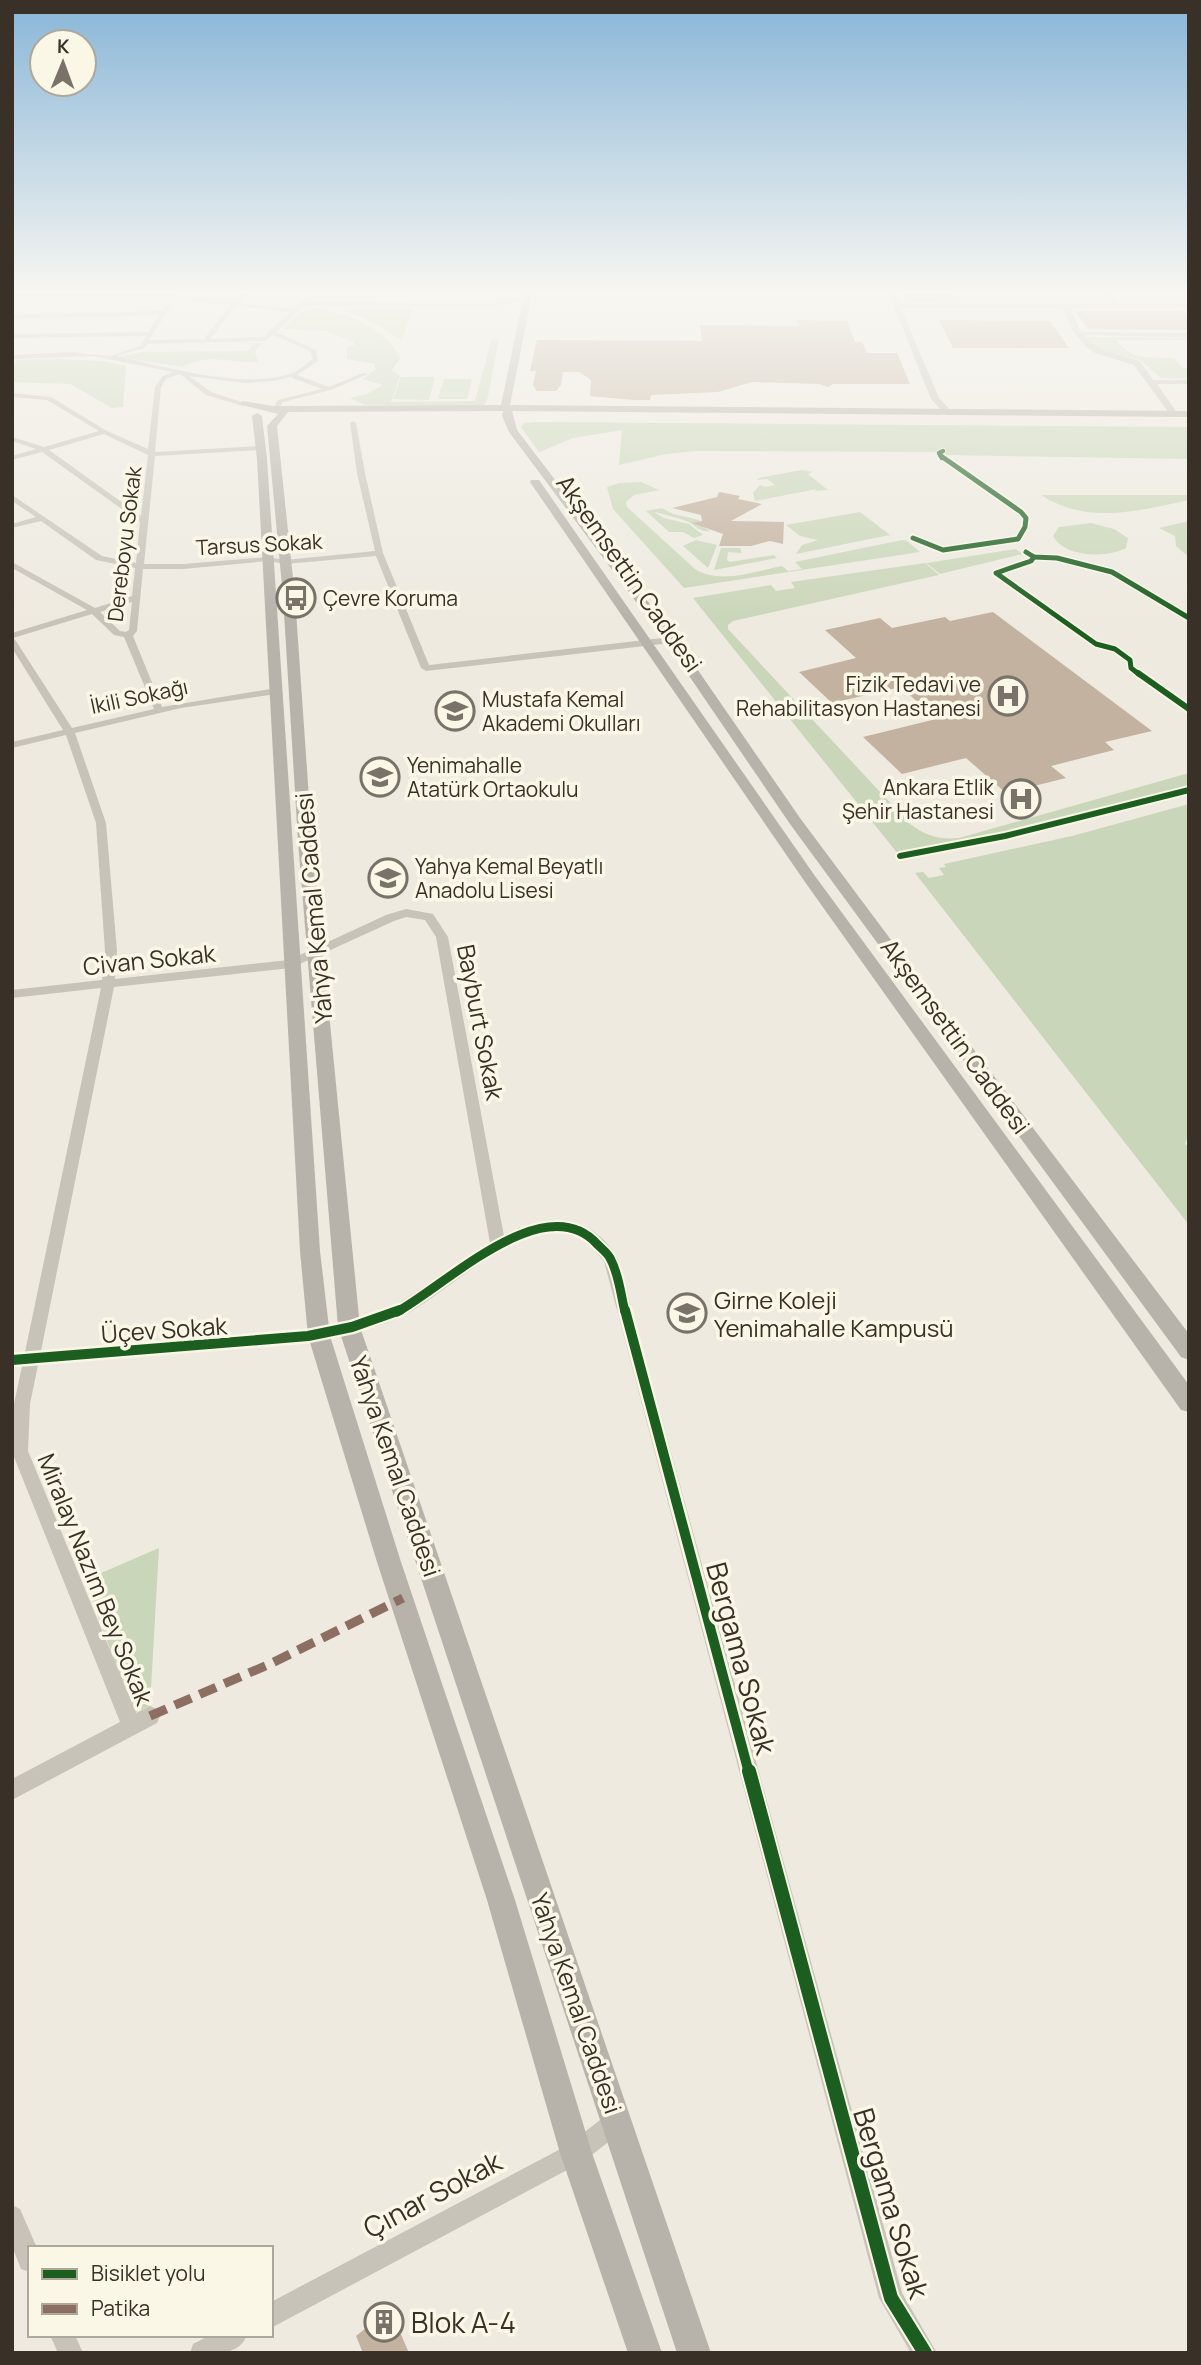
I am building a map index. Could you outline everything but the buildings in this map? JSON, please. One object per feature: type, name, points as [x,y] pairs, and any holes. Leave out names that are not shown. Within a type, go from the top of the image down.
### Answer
[{"type":"main road","points":[[493,413],[499,399]]},
{"type":"main road","points":[[506,399],[505,406],[508,413]]},
{"type":"main road","points":[[266,411],[932,417],[1189,414]]},
{"type":"main road","name":"Yahya Kemal Caddesi","points":[[266,411],[261,448],[276,561],[305,841],[349,1327],[694,2353]]},
{"type":"main road","name":"Yahya Kemal Caddesi","points":[[266,411],[272,426],[276,691],[291,964],[305,1135],[314,1304],[319,1336],[389,1562],[500,1900],[576,2153],[645,2353]]},
{"type":"main road","name":"Akşemsettin Caddesi","points":[[493,413],[645,643],[810,879],[1189,1403]]},
{"type":"main road","name":"Akşemsettin Caddesi","points":[[508,413],[522,445],[671,640],[795,821],[1189,1351]]},
{"type":"main road","points":[[949,417],[1189,423]]},
{"type":"street","points":[[52,399],[105,432],[152,454],[261,448]]},
{"type":"street","name":"Dereboyu Sokak","points":[[128,635],[133,631],[142,566],[157,399]]},
{"type":"street","points":[[223,399],[266,411],[287,399]]},
{"type":"street","points":[[932,417],[935,399]]},
{"type":"street","points":[[935,399],[949,417]]},
{"type":"street","points":[[1164,399],[1174,414]]},
{"type":"street","points":[[354,423],[361,472],[379,553],[426,668],[671,640]]},
{"type":"street","points":[[12,458],[105,432]]},
{"type":"street","points":[[12,439],[43,449],[145,522]]},
{"type":"street","name":"Tarsus Sokak","points":[[12,497],[99,558],[155,569],[379,553]]},
{"type":"street","points":[[12,526],[42,518]]},
{"type":"street","points":[[12,565],[94,611],[117,633],[128,635],[159,710]]},
{"type":"street","points":[[12,636],[136,598]]},
{"type":"street","name":"Miralay Nazım Bey Sokak","points":[[12,641],[69,731],[101,822],[111,951],[107,985],[22,1404],[20,1451],[131,1725]]},
{"type":"street","name":"İkili Sokağı","points":[[12,745],[159,710],[276,691]]},
{"type":"street","name":"Bayburt Sokak","points":[[291,964],[390,918],[407,913],[429,917],[435,923],[442,937],[498,1245]]},
{"type":"street","name":"Civan Sokak","points":[[12,994],[291,964]]},
{"type":"street","name":"Bergama Sokak","points":[[349,1327],[396,1312],[498,1245],[527,1230],[556,1225],[585,1231],[600,1242],[611,1259],[891,2298],[925,2353]]},
{"type":"street","points":[[319,1336],[349,1327]]},
{"type":"street","name":"Üçev Sokak","points":[[12,1360],[319,1336]]},
{"type":"street","points":[[12,1790],[150,1716]]},
{"type":"street","name":"Çınar Sokak","points":[[273,2315],[576,2153],[617,2121]]},
{"type":"street","points":[[12,2217],[28,2255]]},
{"type":"street","points":[[63,2337],[71,2353]]},
{"type":"street","points":[[202,2353],[231,2337]]},
{"type":"green space","points":[[97,399],[124,399],[123,407],[112,408]]},
{"type":"green space","points":[[353,399],[392,399],[391,402],[487,399],[483,406],[365,405]]},
{"type":"green space","points":[[524,423],[1189,427],[1189,459],[941,455],[940,452],[696,451],[666,454],[619,465],[622,430],[573,438],[539,452],[521,427]]},
{"type":"green space","points":[[802,470],[813,472],[808,474],[828,490],[814,491],[817,489],[755,501],[753,493],[760,485],[775,485],[767,479],[757,480],[758,478]]},
{"type":"green space","points":[[641,482],[659,490],[634,495],[626,502],[627,507],[695,569],[705,574],[738,575],[782,566],[788,571],[802,569],[795,562],[902,540],[920,552],[684,588],[613,509],[607,487],[619,483]]},
{"type":"green space","points":[[1041,495],[1189,495],[1189,500],[1132,511],[1095,513],[1076,510]]},
{"type":"green space","points":[[662,508],[673,514],[699,520],[701,525],[710,531],[703,531],[686,521],[654,512],[664,518],[689,524],[703,535],[694,538],[683,532],[669,532],[646,511]]},
{"type":"green space","points":[[860,512],[890,535],[796,554],[802,545],[818,540],[800,536],[786,525]]},
{"type":"green space","points":[[1189,521],[1189,557],[1176,546],[1175,536],[1159,528]]},
{"type":"green space","points":[[1091,523],[1114,529],[1128,538],[1126,548],[1108,553],[1087,554],[1067,549],[1053,536],[1059,527]]},
{"type":"green space","points":[[696,540],[717,545],[708,568],[683,546]]},
{"type":"green space","points":[[721,548],[740,548],[742,553],[728,552],[727,560],[730,562],[774,555],[777,558],[714,570]]},
{"type":"green space","points":[[1016,549],[1022,554],[940,574],[926,563]]},
{"type":"green space","points":[[925,563],[939,575],[733,621],[728,625],[728,629],[910,824],[933,836],[959,838],[1189,773],[1189,785],[1057,821],[898,854],[693,598],[771,585],[776,591],[795,588],[791,582]]},
{"type":"green space","points":[[1189,804],[1189,1133],[1185,1144],[1189,1147],[1189,1225],[915,873],[923,872],[929,878],[944,875],[939,868],[946,867],[944,864],[1072,836]]},
{"type":"green space","points":[[159,1548],[150,1706],[133,1713],[85,1580]]},
{"type":"marked path","points":[[150,1716],[272,1663],[403,1598]]},
{"type":"cycle path","points":[[913,538],[943,550],[1018,539],[1025,527],[1026,518],[1021,512],[943,460],[939,453],[943,451]]},
{"type":"cycle path","points":[[1026,552],[1034,557],[1057,558],[1112,572],[1189,618]]},
{"type":"cycle path","points":[[1034,557],[1031,561],[996,573],[1096,644],[1115,649],[1130,660],[1131,668],[1189,709]]},
{"type":"cycle path","points":[[900,856],[1005,836],[1189,790]]},
{"type":"cycle path","points":[[12,1360],[286,1338],[352,1327],[395,1313],[504,1242],[533,1229],[562,1225],[588,1234],[611,1259],[891,2298],[925,2353]]},
{"type":"place","name":"Çevre Koruma","points":[[296,598]]},
{"type":"place","name":"Fizik Tedavi ve Rehabilitasyon Hastanesi","points":[[1008,696]]},
{"type":"place","name":"Mustafa Kemal Akademi Okulları","points":[[455,711]]},
{"type":"place","name":"Yenimahalle Atatürk Ortaokulu","points":[[380,777]]},
{"type":"place","name":"Ankara Etlik Şehir Hastanesi","points":[[1021,799]]},
{"type":"place","name":"Yahya Kemal Beyatlı Anadolu Lisesi","points":[[388,878]]},
{"type":"place","name":"Girne Koleji Yenimahalle Kampusü","points":[[687,1313]]},
{"type":"place","name":"Blok A-4","points":[[384,2322]]}]
